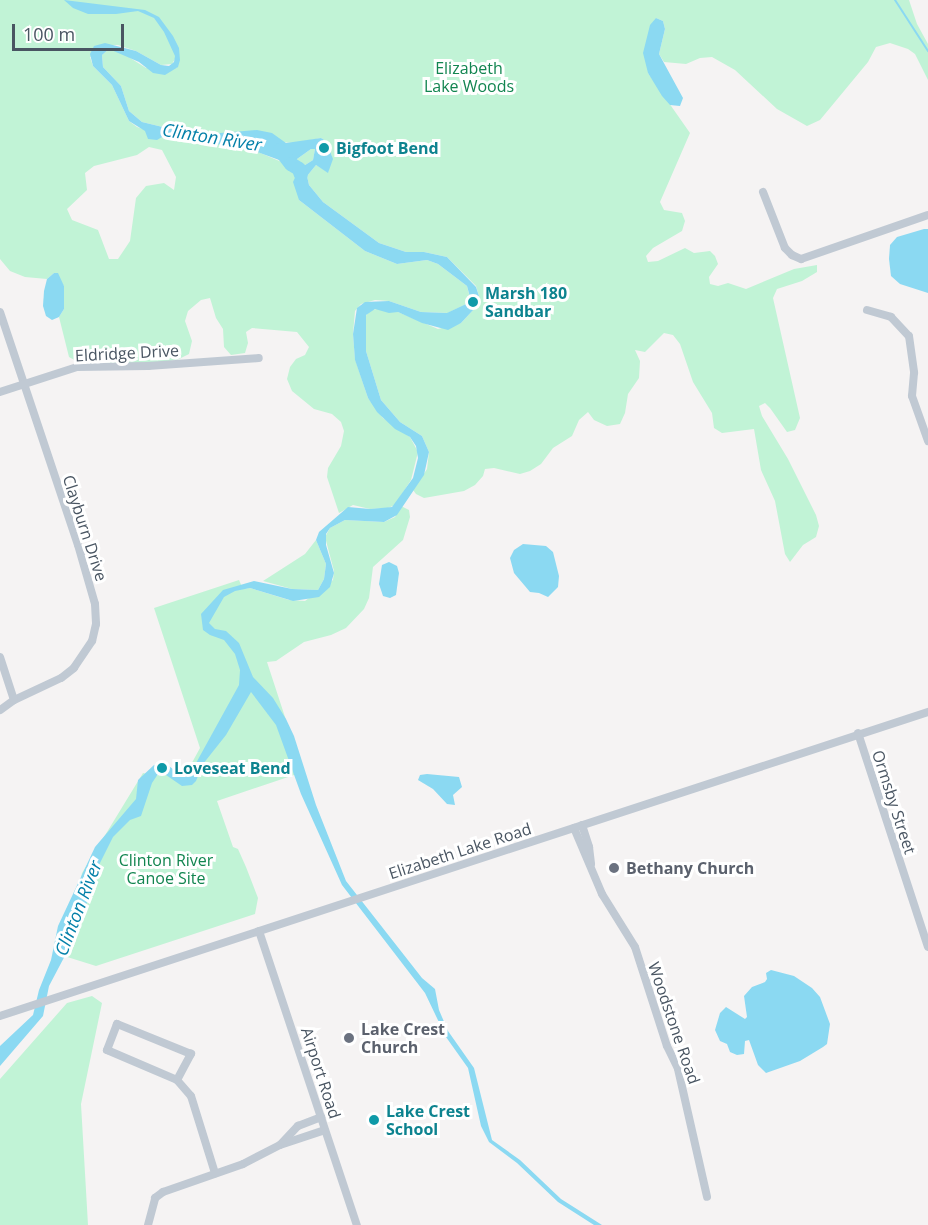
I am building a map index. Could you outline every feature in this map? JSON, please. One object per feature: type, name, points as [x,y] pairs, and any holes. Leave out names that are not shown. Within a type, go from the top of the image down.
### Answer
[{"type":"street","points":[[763,192],[785,248],[792,255],[801,259],[928,215]]},
{"type":"street","points":[[867,310],[891,316],[909,336],[914,373],[912,396],[928,441]]},
{"type":"street","name":"Clayburn Drive","points":[[0,312],[84,566],[95,604],[96,624],[92,640],[74,668],[44,688],[14,700],[0,710]]},
{"type":"street","name":"Eldridge Drive","points":[[0,392],[77,367],[102,364],[148,366],[259,358]]},
{"type":"street","points":[[0,657],[14,700]]},
{"type":"street","name":"Elizabeth Lake Road","points":[[0,1016],[858,733],[928,712]]},
{"type":"street","name":"Ormsby Street","points":[[858,733],[928,947]]},
{"type":"street","name":"Woodstone Road","points":[[578,826],[589,847],[591,868],[609,909],[635,946],[667,1047],[678,1069],[707,1197]]},
{"type":"street","name":"Airport Road","points":[[260,930],[357,1225]]},
{"type":"street","points":[[177,1080],[191,1054],[117,1024],[107,1050],[177,1080],[191,1096],[215,1173]]},
{"type":"street","points":[[280,1145],[296,1128],[321,1118]]},
{"type":"street","points":[[148,1225],[155,1198],[163,1192],[243,1164],[280,1145],[325,1130]]},
{"type":"green space","name":"Elizabeth Lake Woods","points":[[0,0],[909,0],[917,24],[928,44],[928,80],[915,54],[908,49],[890,43],[876,47],[868,62],[820,120],[807,126],[777,109],[735,70],[712,57],[700,58],[686,64],[664,62],[659,54],[665,29],[663,21],[656,18],[648,73],[690,133],[660,202],[664,210],[682,213],[685,221],[682,231],[653,248],[646,256],[648,262],[658,261],[685,248],[694,253],[710,251],[718,264],[709,277],[710,284],[718,286],[728,283],[746,289],[794,269],[817,265],[817,272],[802,281],[777,289],[773,298],[800,418],[795,430],[787,432],[765,403],[759,406],[762,416],[788,459],[816,515],[819,526],[816,537],[803,545],[790,562],[785,554],[775,501],[761,470],[754,429],[722,433],[714,428],[712,413],[693,382],[680,344],[673,335],[664,333],[645,352],[635,350],[640,361],[639,378],[628,394],[625,413],[620,424],[607,426],[594,420],[588,412],[579,420],[572,436],[553,448],[541,464],[530,471],[520,474],[494,468],[485,469],[483,476],[475,485],[464,491],[424,498],[416,494],[413,490],[427,469],[429,452],[422,436],[400,422],[381,400],[366,351],[365,317],[370,310],[378,309],[398,312],[438,329],[461,323],[475,308],[479,296],[476,286],[447,257],[424,252],[406,252],[379,243],[323,202],[309,185],[307,176],[316,165],[328,172],[332,158],[326,141],[321,138],[295,143],[201,137],[199,132],[179,131],[142,122],[129,111],[121,86],[103,67],[102,55],[109,49],[124,54],[146,68],[177,68],[175,59],[172,64],[161,65],[136,51],[118,45],[113,45],[90,57],[93,66],[112,85],[129,121],[137,127],[182,142],[242,145],[290,164],[311,149],[315,149],[313,160],[299,169],[299,200],[365,251],[397,264],[427,260],[438,264],[467,286],[470,298],[466,304],[448,313],[421,312],[389,301],[375,300],[361,304],[355,311],[353,334],[355,359],[368,398],[383,418],[410,437],[418,452],[411,480],[395,505],[388,508],[370,509],[353,505],[339,513],[327,477],[328,468],[341,446],[344,431],[341,422],[332,414],[314,409],[292,391],[287,379],[290,367],[296,359],[305,355],[309,347],[297,332],[252,328],[246,332],[248,343],[245,353],[231,355],[224,347],[223,329],[216,318],[210,298],[201,300],[188,311],[185,321],[192,341],[189,354],[179,359],[161,363],[80,363],[69,357],[59,317],[64,309],[64,286],[54,273],[47,279],[25,277],[10,271],[0,259]],"holes":[[[149,147],[162,150],[176,177],[174,190],[164,183],[146,186],[136,198],[130,241],[118,259],[109,259],[98,230],[72,220],[67,209],[87,190],[85,173],[94,166],[137,155]]]},
{"type":"green space","name":"Clinton River Canoe Site","points":[[401,506],[409,510],[410,517],[403,540],[373,567],[369,598],[364,609],[346,628],[331,635],[304,642],[276,661],[267,662],[303,772],[217,801],[233,847],[238,849],[258,898],[255,914],[96,966],[64,956],[82,873],[143,773],[156,776],[162,773],[182,781],[200,748],[154,608],[239,580],[243,589],[250,588],[289,600],[305,601],[333,580],[334,571],[325,537],[330,528],[345,520],[384,522],[395,517]]},
{"type":"green space","points":[[316,540],[326,564],[324,579],[318,590],[292,589],[263,581],[305,554]]},
{"type":"green space","points":[[92,996],[102,1003],[81,1104],[88,1225],[0,1225],[0,1079],[67,1003]]},
{"type":"water","points":[[64,0],[145,10],[159,17],[173,36],[179,48],[180,60],[178,67],[165,75],[153,73],[139,62],[109,49],[102,55],[103,67],[121,86],[129,111],[142,122],[179,131],[209,134],[257,130],[272,133],[286,143],[321,138],[326,141],[333,159],[328,173],[316,165],[307,176],[309,185],[323,202],[379,243],[406,252],[424,252],[447,257],[476,287],[479,296],[475,308],[461,323],[448,330],[422,323],[398,312],[389,313],[375,309],[366,315],[366,351],[381,400],[400,422],[422,436],[429,452],[424,475],[397,515],[384,522],[345,520],[330,528],[326,534],[326,545],[334,573],[330,587],[319,597],[293,601],[250,588],[235,591],[224,597],[209,623],[215,629],[226,631],[239,643],[253,677],[273,698],[286,719],[346,881],[422,978],[435,989],[439,1010],[448,1031],[474,1068],[492,1140],[520,1160],[561,1199],[602,1225],[594,1225],[558,1202],[517,1163],[489,1142],[481,1126],[468,1068],[446,1037],[425,993],[342,885],[301,794],[276,725],[251,692],[226,735],[203,764],[196,781],[192,785],[182,786],[166,775],[158,774],[152,783],[141,816],[130,820],[113,837],[98,867],[78,931],[49,986],[43,1016],[0,1066],[0,1046],[33,1015],[39,990],[51,960],[58,926],[95,847],[136,799],[138,780],[154,765],[165,763],[182,776],[190,774],[239,685],[240,670],[235,654],[224,640],[203,630],[201,614],[223,590],[254,581],[292,589],[318,590],[324,579],[326,564],[316,540],[319,532],[348,507],[370,509],[392,507],[413,478],[418,458],[416,446],[410,437],[395,429],[377,412],[368,398],[355,360],[353,334],[357,308],[365,302],[389,301],[421,312],[447,313],[466,304],[470,297],[467,286],[438,264],[427,260],[397,264],[365,251],[299,200],[293,182],[299,169],[313,160],[315,149],[311,149],[290,164],[233,143],[213,145],[162,137],[157,140],[148,139],[145,131],[129,121],[112,85],[93,66],[90,54],[94,46],[105,43],[136,51],[161,65],[169,66],[174,62],[175,56],[164,32],[154,18],[138,11],[88,14],[73,8]]},
{"type":"water","points":[[656,18],[663,21],[665,29],[659,54],[683,98],[680,106],[670,105],[648,73],[643,53],[650,25]]},
{"type":"water","points":[[928,229],[928,293],[900,284],[891,276],[889,259],[890,245],[897,237]]},
{"type":"water","points":[[54,273],[58,273],[64,286],[64,309],[59,317],[52,320],[46,316],[43,306],[47,279]]},
{"type":"water","points":[[523,544],[546,546],[553,552],[559,576],[558,587],[548,597],[530,592],[514,573],[510,558],[514,550]]},
{"type":"water","points":[[389,562],[397,566],[399,573],[396,595],[390,598],[383,596],[379,584],[382,565]]},
{"type":"water","points":[[420,775],[459,777],[462,787],[453,795],[455,805],[447,804],[433,789],[418,780]]},
{"type":"water","points":[[771,970],[794,976],[812,988],[820,997],[830,1024],[827,1044],[800,1061],[766,1073],[758,1065],[749,1040],[745,1041],[744,1054],[737,1055],[730,1052],[727,1044],[720,1041],[715,1030],[720,1013],[726,1007],[745,1019],[747,1017],[744,996],[752,987],[765,982],[766,973]]},
{"type":"waterway","points":[[895,0],[928,51]]},
{"type":"waterway","name":"Clinton River","points":[[280,150],[291,164],[299,169],[301,175]]},
{"type":"place","name":"Bigfoot Bend","points":[[324,148]]},
{"type":"place","name":"Marsh 180 Sandbar","points":[[473,302]]},
{"type":"place","name":"Loveseat Bend","points":[[162,768]]},
{"type":"place","name":"Bethany Church","points":[[614,868]]},
{"type":"place","name":"Lake Crest Church","points":[[349,1038]]},
{"type":"place","name":"Lake Crest School","points":[[374,1120]]}]
